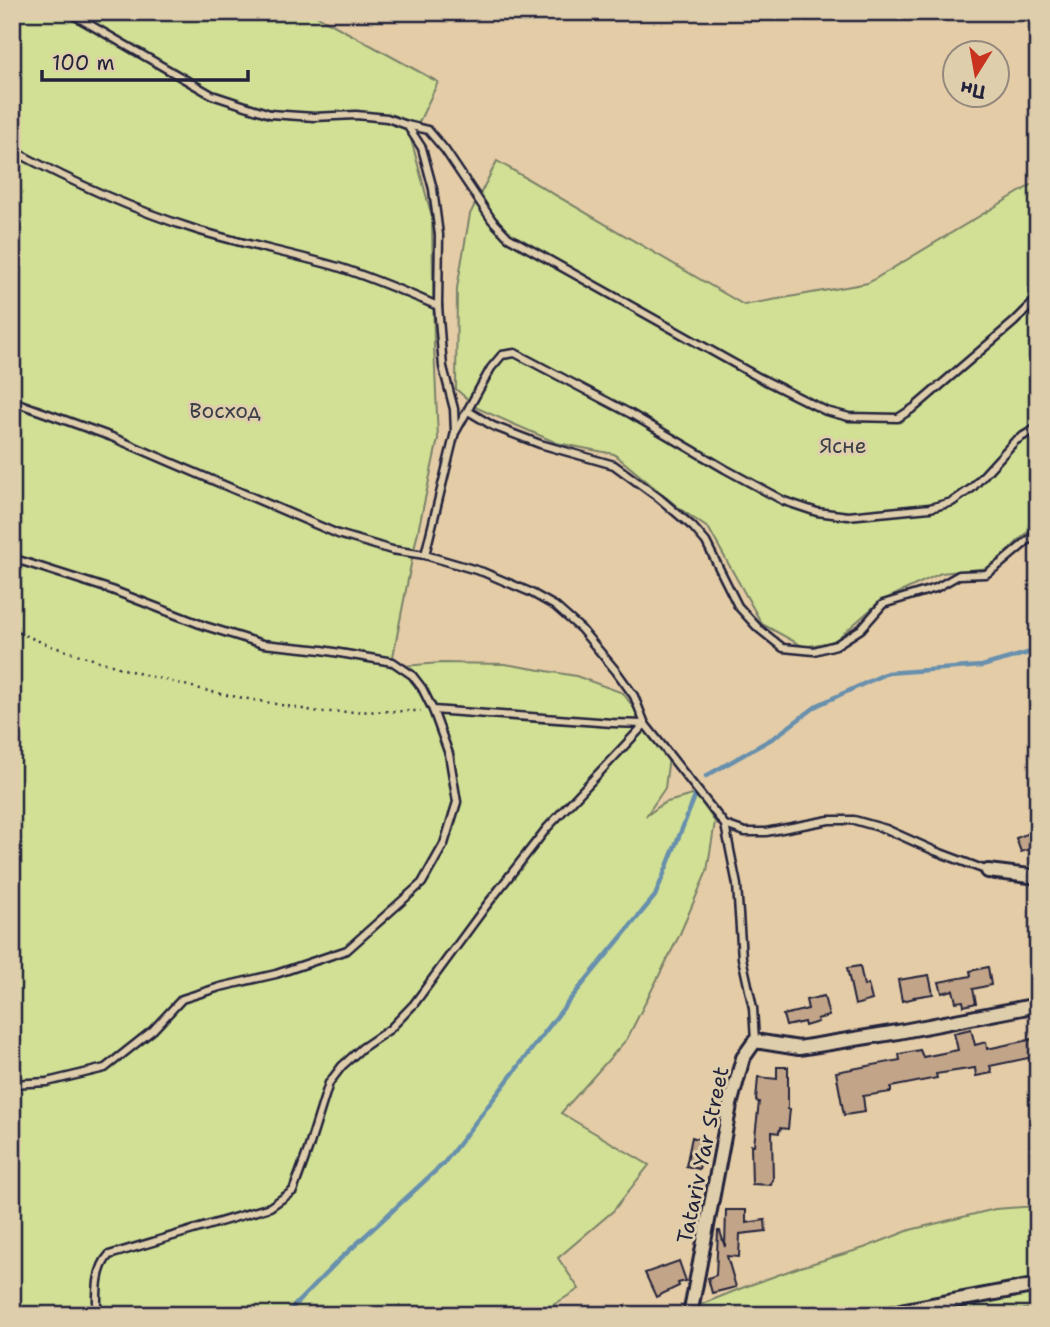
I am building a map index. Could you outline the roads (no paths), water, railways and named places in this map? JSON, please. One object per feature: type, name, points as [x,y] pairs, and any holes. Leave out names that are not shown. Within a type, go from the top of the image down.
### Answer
[{"type":"street","points":[[988,871],[1038,877]]},
{"type":"street","points":[[755,1041],[799,1048],[1038,1006]]},
{"type":"street","name":"Tatariv Yar Street","points":[[690,1315],[730,1105],[743,1058],[755,1041]]},
{"type":"street","points":[[886,1315],[1038,1286]]},
{"type":"lane","points":[[68,12],[212,95],[270,114],[387,118],[428,130],[446,150],[492,220],[508,237],[760,378],[826,411],[849,417],[898,418],[925,399],[1038,298]]},
{"type":"lane","points":[[407,125],[422,148],[433,189],[439,235],[438,306],[443,367],[454,409],[455,432],[425,555]]},
{"type":"lane","points":[[12,150],[129,205],[180,224],[337,267],[388,284],[438,306]]},
{"type":"lane","points":[[455,432],[491,368],[502,355],[515,354],[631,414],[785,501],[817,512],[848,516],[930,508],[953,502],[972,488],[1015,441],[1038,427]]},
{"type":"lane","points":[[12,401],[112,437],[338,534],[483,572],[555,606],[581,629],[617,671],[634,696],[645,724],[724,825],[737,885],[742,958],[753,1008],[755,1041]]},
{"type":"lane","points":[[468,411],[493,426],[540,444],[614,465],[659,498],[706,542],[738,606],[758,628],[783,648],[814,651],[836,645],[861,629],[883,604],[936,588],[959,575],[986,574],[1038,532]]},
{"type":"lane","points":[[12,558],[112,590],[205,626],[263,644],[322,650],[393,662],[412,675],[433,710],[449,754],[457,802],[444,844],[422,883],[347,950],[276,974],[182,999],[153,1030],[105,1068],[47,1082],[12,1084]]},
{"type":"lane","points":[[433,710],[645,724]]},
{"type":"lane","points":[[97,1315],[97,1285],[102,1262],[109,1255],[270,1207],[293,1191],[329,1083],[342,1066],[390,1029],[414,1004],[547,828],[645,724]]},
{"type":"lane","points":[[724,825],[745,832],[766,832],[829,820],[854,820],[886,829],[988,871]]},
{"type":"waterway","points":[[706,776],[775,737],[818,705],[887,673],[982,666],[1038,650]]},
{"type":"waterway","points":[[285,1315],[338,1261],[444,1163],[568,1002],[655,896],[696,794]]},
{"type":"park label","name":"Восход","points":[[225,411]]},
{"type":"park label","name":"Ясне","points":[[843,446]]}]
